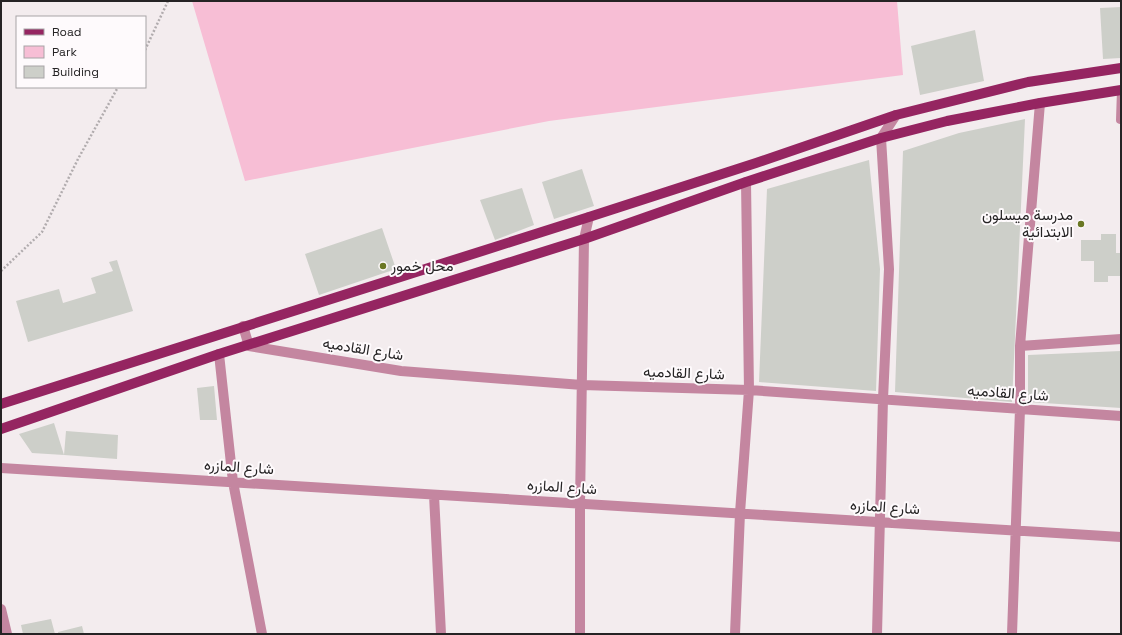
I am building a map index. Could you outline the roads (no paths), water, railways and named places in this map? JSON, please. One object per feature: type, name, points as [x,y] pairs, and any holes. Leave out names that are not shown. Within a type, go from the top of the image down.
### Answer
[{"type":"main road","points":[[1,404],[589,217],[756,163],[896,115],[1028,82],[1121,68]]},
{"type":"main road","points":[[1,429],[219,354],[249,346],[584,239],[746,182],[881,138],[947,121],[1040,102],[1121,90]]},
{"type":"street","points":[[1012,634],[1020,409],[1020,346],[1040,102]]},
{"type":"street","points":[[877,634],[882,399],[889,269],[881,138],[896,115]]},
{"type":"street","points":[[735,634],[740,514],[749,390],[746,182]]},
{"type":"street","points":[[580,634],[580,504],[584,239],[589,217]]},
{"type":"street","points":[[243,326],[249,346]]},
{"type":"street","points":[[1020,346],[1121,339]]},
{"type":"street","name":"شارع القادميه","points":[[249,346],[401,371],[582,385],[749,390],[1121,416]]},
{"type":"street","points":[[219,354],[233,482],[262,634]]},
{"type":"street","name":"شارع المازره","points":[[1,468],[1121,537]]},
{"type":"street","points":[[434,494],[441,634]]},
{"type":"street","points":[[1,609],[7,634]]},
{"type":"lane","points":[[1120,120],[1121,90]]},
{"type":"place","name":"مدرسة ميسلون الابتدائية","points":[[1081,224]]},
{"type":"place","name":"محل خمور","points":[[383,266]]}]
